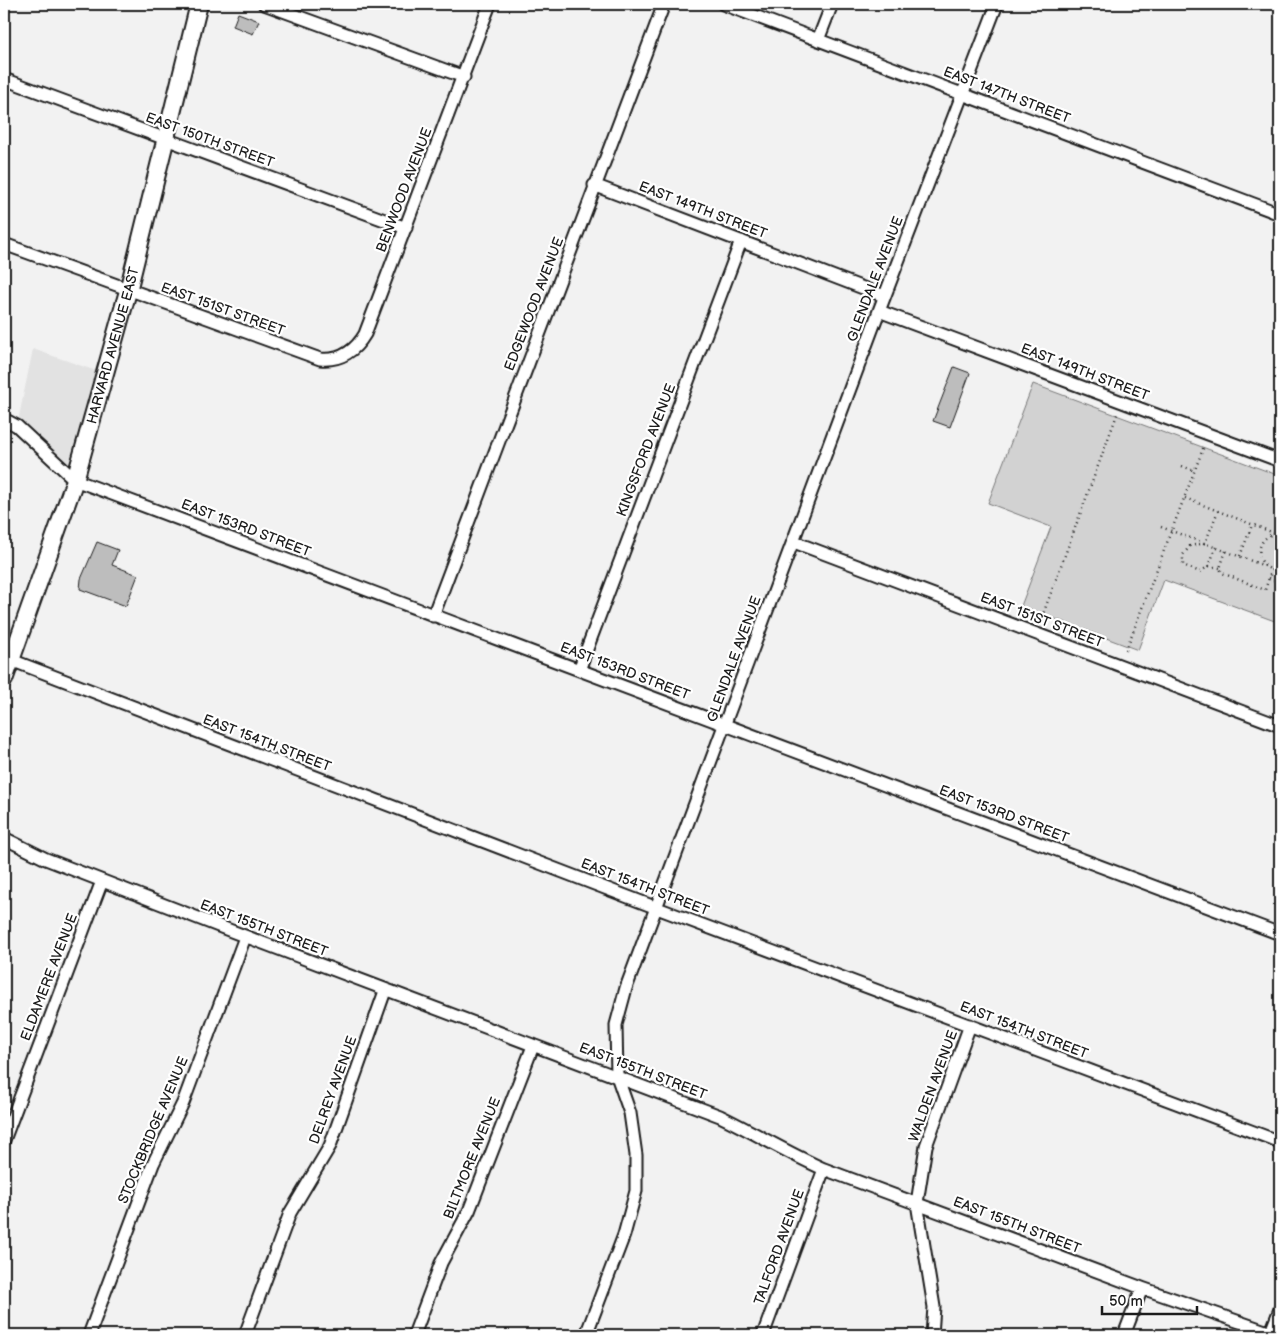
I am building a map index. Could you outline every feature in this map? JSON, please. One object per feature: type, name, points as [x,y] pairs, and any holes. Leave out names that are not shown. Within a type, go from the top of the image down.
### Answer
[{"type":"main road","name":"HARVARD AVENUE EAST","points":[[4,680],[7,656],[75,480],[128,291],[199,4]]},
{"type":"street","points":[[264,4],[464,77]]},
{"type":"street","name":"BENWOOD AVENUE","points":[[320,360],[332,360],[358,346],[365,334],[464,77],[490,4]]},
{"type":"street","name":"EDGEWOOD AVENUE","points":[[433,616],[594,185],[664,4]]},
{"type":"street","name":"EAST 147TH STREET","points":[[723,4],[1280,214]]},
{"type":"street","points":[[818,40],[832,4]]},
{"type":"street","name":"GLENDALE AVENUE","points":[[586,1335],[624,1235],[636,1192],[636,1155],[630,1113],[617,1076],[616,1025],[626,988],[794,542],[878,311],[996,4]]},
{"type":"street","name":"EAST 150TH STREET","points":[[4,79],[406,228]]},
{"type":"street","name":"EAST 149TH STREET","points":[[594,185],[884,296]]},
{"type":"street","name":"KINGSFORD AVENUE","points":[[579,670],[741,241]]},
{"type":"street","name":"EAST 151ST STREET","points":[[4,244],[320,360]]},
{"type":"street","name":"EAST 149TH STREET","points":[[878,311],[1280,461]]},
{"type":"street","name":"EAST 153RD STREET","points":[[4,419],[16,426],[75,480],[1280,934]]},
{"type":"street","name":"EAST 151ST STREET","points":[[794,542],[1280,726]]},
{"type":"street","name":"EAST 154TH STREET","points":[[7,656],[657,908],[1280,1142]]},
{"type":"street","name":"EAST 155TH STREET","points":[[4,838],[46,859],[245,937],[720,1116],[753,1132],[794,1156],[824,1169],[1142,1288],[1274,1334]]},
{"type":"street","name":"ELDAMERE AVENUE","points":[[4,1140],[102,881]]},
{"type":"street","name":"STOCKBRIDGE AVENUE","points":[[89,1335],[153,1164],[183,1103],[245,937]]},
{"type":"street","name":"DELREY AVENUE","points":[[245,1335],[290,1212],[330,1146],[385,991]]},
{"type":"street","name":"WALDEN AVENUE","points":[[932,1335],[934,1307],[917,1203],[926,1146],[970,1025]]},
{"type":"street","name":"BILTMORE AVENUE","points":[[414,1335],[441,1263],[469,1211],[532,1046]]},
{"type":"street","name":"TALFORD AVENUE","points":[[763,1335],[824,1169]]},
{"type":"street","points":[[1124,1335],[1142,1288]]},
{"type":"street","points":[[1274,1334],[1280,1309]]},
{"type":"path","points":[[1042,617],[1119,411]]},
{"type":"path","points":[[1126,650],[1205,444]]},
{"type":"path","points":[[1182,466],[1195,471]]},
{"type":"path","points":[[1185,497],[1274,534]]},
{"type":"path","points":[[1206,543],[1218,511]]},
{"type":"path","points":[[1240,556],[1252,525]]},
{"type":"path","points":[[1161,527],[1272,569],[1280,570]]},
{"type":"path","points":[[1265,566],[1259,556],[1259,550],[1264,539],[1280,533]]},
{"type":"path","points":[[1206,543],[1190,546],[1183,555],[1183,565],[1200,572],[1209,566],[1216,547]]},
{"type":"path","points":[[1226,551],[1220,568],[1222,574],[1265,590],[1272,569]]},
{"type":"path","points":[[1209,566],[1220,568]]},
{"type":"path","points":[[1269,578],[1280,583]]},
{"type":"shaded area","points":[[33,349],[105,374],[75,480],[17,426]]},
{"type":"shaded area","points":[[1033,384],[1280,476],[1280,623],[1164,580],[1138,650],[1021,606],[1051,527],[988,503]]},
{"type":"building","points":[[238,13],[259,21],[253,34],[233,26]]},
{"type":"building","points":[[954,367],[970,373],[950,427],[933,421]]},
{"type":"building","points":[[97,542],[118,550],[112,565],[138,575],[126,606],[80,589],[81,579]]}]
